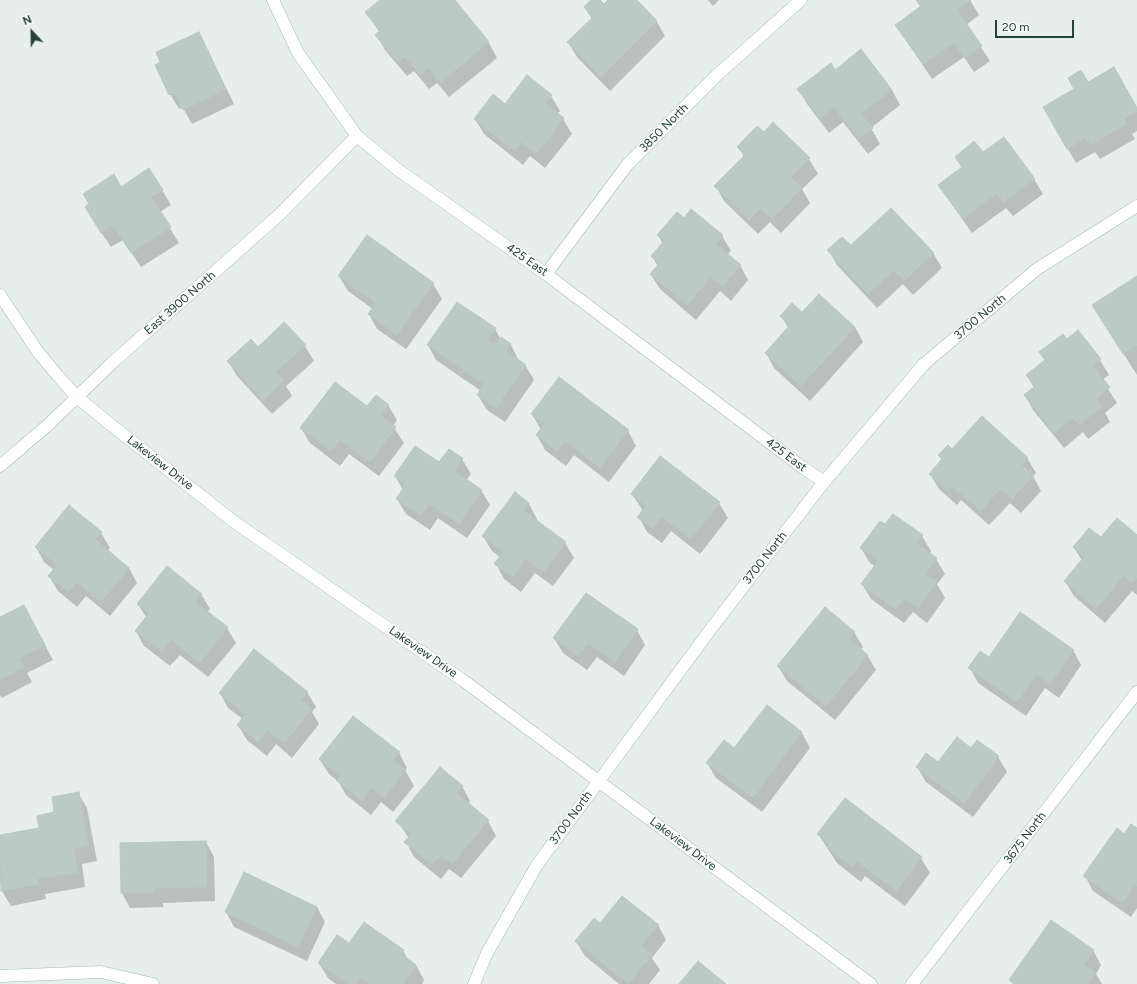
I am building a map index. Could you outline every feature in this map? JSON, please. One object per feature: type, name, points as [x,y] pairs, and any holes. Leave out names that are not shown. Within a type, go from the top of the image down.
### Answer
[{"type":"street","name":"425 East","points":[[273,0],[298,53],[357,136],[397,169],[546,274],[824,482]]},
{"type":"street","name":"3850 North","points":[[546,274],[627,165],[716,76],[801,0]]},
{"type":"street","name":"East 3900 North","points":[[0,466],[49,424],[113,362],[279,215],[357,136]]},
{"type":"street","name":"3700 North","points":[[474,984],[487,953],[537,865],[712,626],[824,482],[924,364],[1037,269],[1137,206]]},
{"type":"street","name":"Lakeview Drive","points":[[0,294],[38,352],[77,397],[233,521],[464,681],[871,984]]},
{"type":"street","name":"3675 North","points":[[912,984],[1137,692]]},
{"type":"street","points":[[0,976],[101,972],[153,984]]},
{"type":"building","points":[[380,0],[455,0],[489,42],[440,83],[428,68],[420,75],[405,57],[398,62],[375,35],[380,31],[365,12]]},
{"type":"building","points":[[591,0],[600,0],[604,4],[608,0],[637,0],[657,21],[601,77],[567,42],[593,17],[584,7]]},
{"type":"building","points":[[916,0],[971,0],[957,10],[982,46],[965,58],[954,43],[923,64],[895,25],[921,6]]},
{"type":"building","points":[[199,32],[226,89],[183,110],[175,93],[169,95],[155,65],[160,62],[156,52]]},
{"type":"building","points":[[861,49],[892,90],[861,114],[873,128],[859,139],[834,107],[820,118],[797,89],[831,63],[835,70]]},
{"type":"building","points":[[1114,67],[1137,108],[1137,111],[1124,119],[1127,124],[1090,145],[1086,138],[1067,149],[1043,107],[1074,89],[1068,78],[1081,70],[1088,82]]},
{"type":"building","points":[[527,75],[552,95],[545,103],[564,118],[536,154],[521,142],[514,151],[474,119],[493,94],[505,104]]},
{"type":"building","points":[[773,122],[810,158],[791,177],[802,188],[772,219],[761,208],[749,220],[714,186],[745,155],[737,147],[757,126],[764,132]]},
{"type":"building","points":[[1004,137],[1035,179],[1004,202],[997,193],[963,219],[938,185],[962,167],[955,157],[974,141],[983,152]]},
{"type":"building","points":[[149,168],[163,190],[151,197],[171,227],[131,253],[113,225],[101,233],[85,207],[89,204],[83,194],[114,174],[121,187]]},
{"type":"building","points":[[891,208],[934,253],[904,281],[894,270],[868,294],[827,250],[842,237],[851,245]]},
{"type":"building","points":[[691,209],[723,235],[716,244],[741,265],[722,286],[711,277],[687,305],[650,274],[659,264],[651,256],[664,241],[657,235],[677,212],[684,218]]},
{"type":"building","points":[[367,235],[434,283],[397,335],[368,314],[376,303],[338,276]]},
{"type":"building","points":[[1137,276],[1137,345],[1123,354],[1092,305]]},
{"type":"building","points":[[819,294],[855,327],[801,386],[765,353],[790,325],[780,316],[792,303],[802,312]]},
{"type":"building","points":[[457,302],[496,328],[488,340],[495,345],[501,337],[511,344],[506,351],[526,365],[496,408],[477,395],[484,384],[427,345]]},
{"type":"building","points":[[284,322],[306,345],[276,372],[284,380],[263,400],[227,361],[251,339],[258,347]]},
{"type":"building","points":[[1078,330],[1101,359],[1092,366],[1110,387],[1096,399],[1102,407],[1079,425],[1073,418],[1054,433],[1024,395],[1035,386],[1026,375],[1045,360],[1039,352],[1063,334],[1067,339]]},
{"type":"building","points":[[559,377],[629,430],[600,468],[565,441],[557,451],[536,435],[544,424],[531,414]]},
{"type":"building","points":[[335,382],[367,406],[376,395],[389,405],[381,416],[396,427],[370,462],[340,440],[331,451],[300,428]]},
{"type":"building","points":[[982,416],[1028,458],[1022,465],[1034,475],[1012,499],[1001,489],[980,511],[952,486],[948,491],[929,474],[942,459],[938,455],[948,445],[952,449]]},
{"type":"building","points":[[415,446],[439,462],[449,449],[463,458],[454,471],[482,490],[459,524],[429,504],[421,516],[396,499],[406,484],[394,476]]},
{"type":"building","points":[[660,456],[720,502],[691,539],[662,517],[653,529],[637,517],[646,506],[631,494]]},
{"type":"building","points":[[515,492],[529,503],[524,511],[566,542],[544,572],[526,559],[513,577],[494,564],[503,552],[482,536]]},
{"type":"building","points":[[69,505],[102,532],[95,539],[129,568],[101,602],[77,582],[68,592],[48,576],[57,565],[35,547]]},
{"type":"building","points":[[893,514],[923,535],[917,544],[937,558],[925,574],[937,582],[918,608],[904,598],[895,609],[861,584],[878,561],[860,548],[880,521],[885,524]]},
{"type":"building","points":[[1117,518],[1137,535],[1137,577],[1132,583],[1123,576],[1096,609],[1064,581],[1084,557],[1073,547],[1089,528],[1101,537]]},
{"type":"building","points":[[167,566],[202,594],[195,602],[228,627],[200,663],[171,640],[162,652],[135,631],[149,613],[137,604]]},
{"type":"building","points":[[586,593],[638,629],[615,662],[588,643],[578,656],[553,638]]},
{"type":"building","points":[[24,605],[45,645],[19,658],[24,667],[0,680],[0,617]]},
{"type":"building","points":[[825,607],[855,632],[849,639],[868,655],[826,706],[777,666]]},
{"type":"building","points":[[1020,612],[1074,650],[1050,684],[1037,674],[1017,702],[968,668],[980,651],[989,657]]},
{"type":"building","points":[[254,649],[308,692],[301,700],[312,709],[284,743],[267,730],[258,742],[237,725],[245,714],[219,693]]},
{"type":"building","points":[[767,705],[802,732],[753,798],[706,763],[724,740],[734,748]]},
{"type":"building","points":[[353,716],[400,752],[393,760],[406,770],[384,798],[372,788],[362,801],[336,780],[340,776],[319,759]]},
{"type":"building","points":[[957,737],[971,748],[977,740],[999,756],[964,803],[916,767],[926,753],[938,762]]},
{"type":"building","points":[[440,767],[463,786],[456,793],[489,820],[452,864],[441,855],[432,865],[404,842],[411,834],[395,821]]},
{"type":"building","points":[[79,792],[89,846],[74,849],[78,872],[37,879],[38,884],[1,891],[0,835],[39,828],[37,816],[54,812],[52,797]]},
{"type":"building","points":[[845,798],[922,857],[896,891],[857,861],[852,867],[827,848],[830,844],[817,834]]},
{"type":"building","points":[[1131,824],[1137,828],[1137,887],[1135,885],[1122,903],[1083,876],[1117,828],[1124,834]]},
{"type":"building","points":[[206,841],[207,887],[155,888],[155,892],[121,893],[120,843]]},
{"type":"building","points":[[244,872],[317,907],[298,947],[225,912]]},
{"type":"building","points":[[622,896],[659,925],[641,946],[652,955],[628,984],[575,941],[594,918],[600,923]]},
{"type":"building","points":[[1051,920],[1094,950],[1084,964],[1096,973],[1088,984],[1015,984],[1009,980]]},
{"type":"building","points":[[364,922],[404,950],[401,954],[416,965],[403,984],[371,984],[362,978],[357,984],[348,984],[318,963],[337,935],[349,943]]},
{"type":"building","points":[[698,961],[726,984],[679,984]]}]
